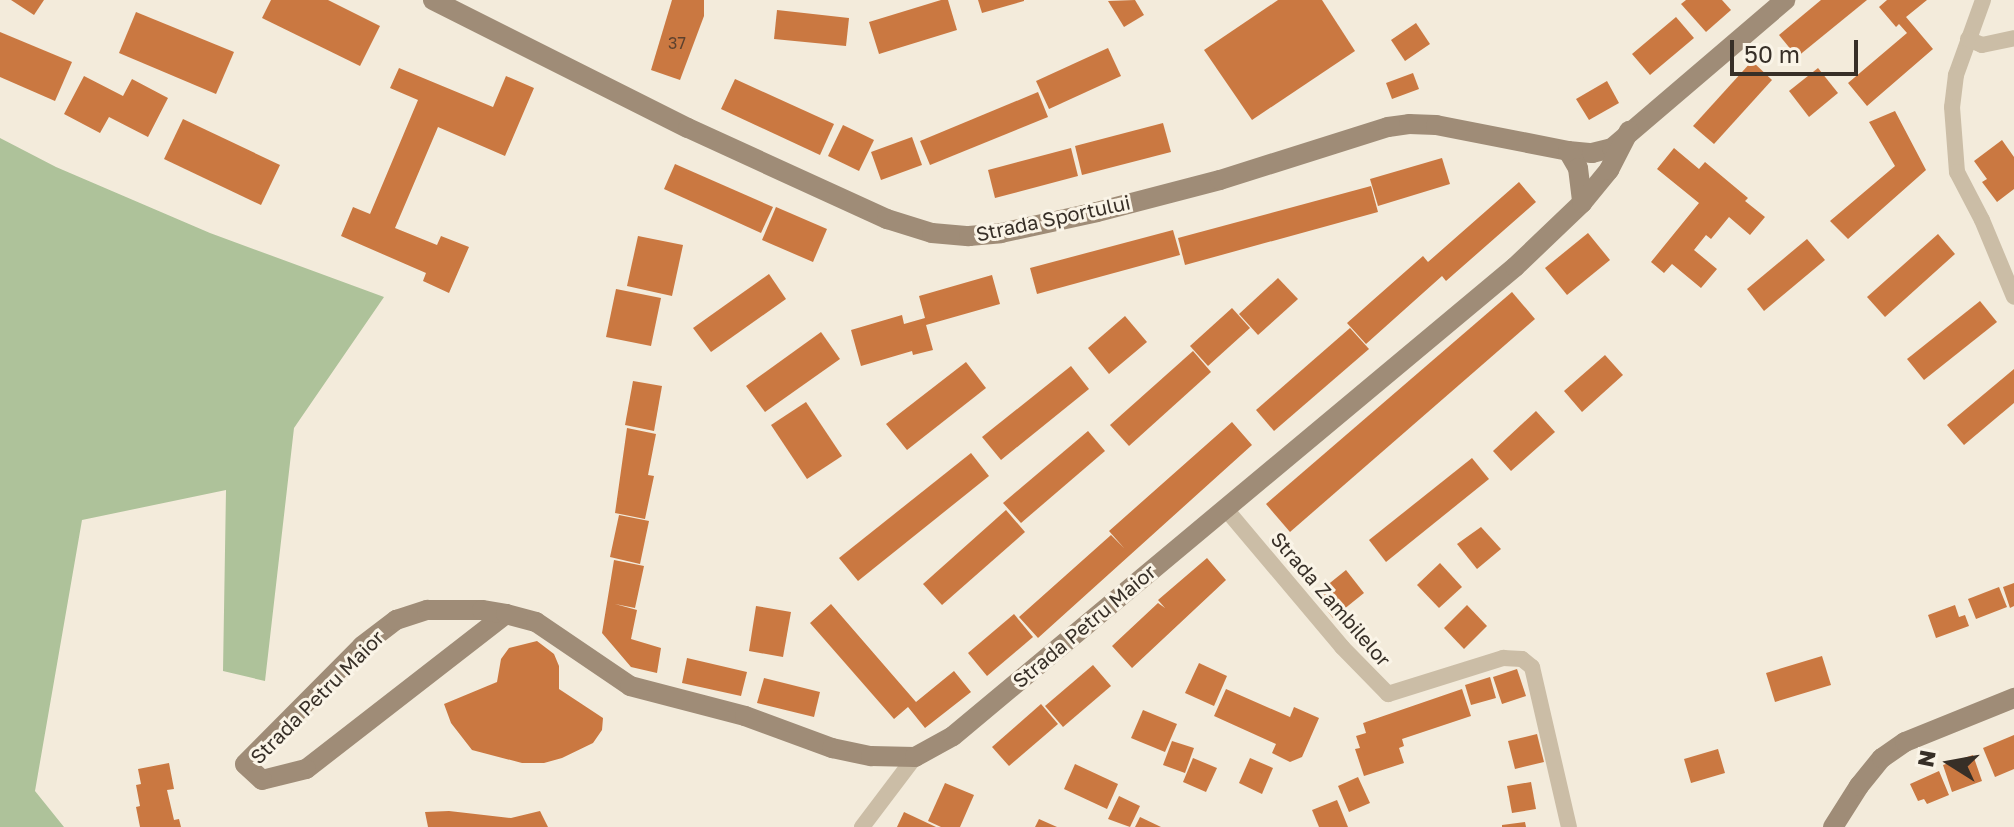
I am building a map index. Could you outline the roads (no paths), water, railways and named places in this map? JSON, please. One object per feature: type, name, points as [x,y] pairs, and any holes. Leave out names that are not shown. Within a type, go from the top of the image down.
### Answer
[{"type":"street","name":"Strada Sportului","points":[[433,0],[688,128],[887,219],[932,233],[969,236],[1001,233],[1084,215],[1220,180],[1388,127],[1409,124],[1436,125],[1568,151]]},
{"type":"street","name":"Strada Petru Maior","points":[[1568,151],[1629,131],[1785,0]]},
{"type":"street","points":[[1983,0],[1956,75],[1952,107],[1957,172],[1982,220],[2014,297]]},
{"type":"street","points":[[1968,39],[1982,45],[2014,38]]},
{"type":"street","name":"Strada Petru Maior","points":[[506,614],[306,769],[262,780],[245,764],[362,646],[396,620],[427,610],[506,614],[536,622],[630,686],[745,716],[832,748],[871,756],[915,757],[953,736],[1515,267],[1582,203],[1609,170],[1629,131]]},
{"type":"street","points":[[1568,151],[1578,168],[1582,203]]},
{"type":"street","name":"Strada Zambilelor","points":[[1225,508],[1342,647],[1388,694],[1503,658],[1522,659],[1532,667],[1569,827]]},
{"type":"street","points":[[1833,827],[1882,758],[1905,742],[2014,698]]},
{"type":"street","points":[[862,827],[915,757]]}]
